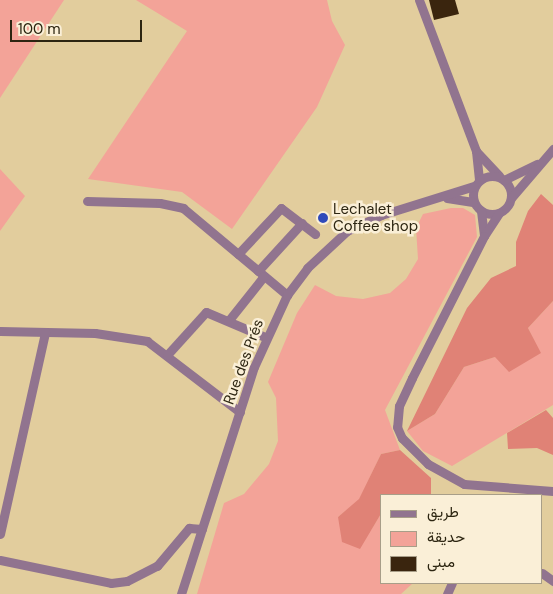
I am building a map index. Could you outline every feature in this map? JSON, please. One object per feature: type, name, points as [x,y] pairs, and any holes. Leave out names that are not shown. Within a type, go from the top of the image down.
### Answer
[{"type":"street","points":[[419,0],[476,151],[477,183],[474,202],[481,211],[484,236]]},
{"type":"street","points":[[553,149],[500,213],[484,236],[399,406],[397,427],[402,438],[428,464],[456,481],[553,490]]},
{"type":"street","points":[[476,151],[502,178],[512,198]]},
{"type":"street","points":[[477,183],[502,178],[542,162]]},
{"type":"street","name":"Rue des Prés","points":[[181,594],[265,337],[287,295],[307,268],[347,231],[380,215],[444,197],[477,183]]},
{"type":"street","name":"Rue des Prés","points":[[444,197],[474,202]]},
{"type":"street","points":[[87,201],[160,202],[183,208],[287,295]]},
{"type":"street","points":[[238,254],[281,208],[315,234]]},
{"type":"street","points":[[481,211],[500,213]]},
{"type":"street","points":[[229,320],[261,274],[302,223]]},
{"type":"street","points":[[167,355],[206,312],[229,320],[265,337]]},
{"type":"street","points":[[0,331],[128,336],[147,341],[240,412]]},
{"type":"street","points":[[0,534],[45,332]]},
{"type":"street","points":[[0,560],[111,583],[157,566],[190,528],[202,529]]},
{"type":"green space","points":[[0,0],[64,0],[0,98]]},
{"type":"green space","points":[[136,0],[327,0],[332,21],[345,45],[317,107],[232,229],[182,192],[88,179],[187,31]]},
{"type":"green space","points":[[0,169],[25,196],[0,231]]},
{"type":"green space","points":[[451,208],[463,208],[475,215],[477,237],[385,410],[400,450],[381,454],[359,500],[338,517],[371,530],[380,515],[380,584],[412,584],[401,594],[197,594],[224,503],[244,494],[269,464],[278,441],[276,398],[268,382],[297,313],[315,285],[336,296],[363,299],[390,293],[406,279],[418,259],[416,228],[423,214]]},
{"type":"green space","points":[[553,301],[553,405],[452,466],[423,451],[407,431],[435,414],[464,367],[495,357],[540,353],[528,328]]},
{"type":"shaded area","points":[[541,194],[553,205],[553,301],[528,328],[541,353],[509,372],[495,357],[464,367],[435,414],[407,431],[467,308],[491,278],[516,266],[516,242],[528,211]]},
{"type":"shaded area","points":[[546,410],[553,418],[553,455],[537,448],[508,449],[507,433]]},
{"type":"shaded area","points":[[400,450],[431,478],[431,494],[380,494],[380,515],[360,549],[342,542],[338,517],[359,499],[381,454]]},
{"type":"building","points":[[429,0],[455,0],[459,14],[434,20]]},
{"type":"place","name":"Lechalet Coffee shop","points":[[323,218]]}]
